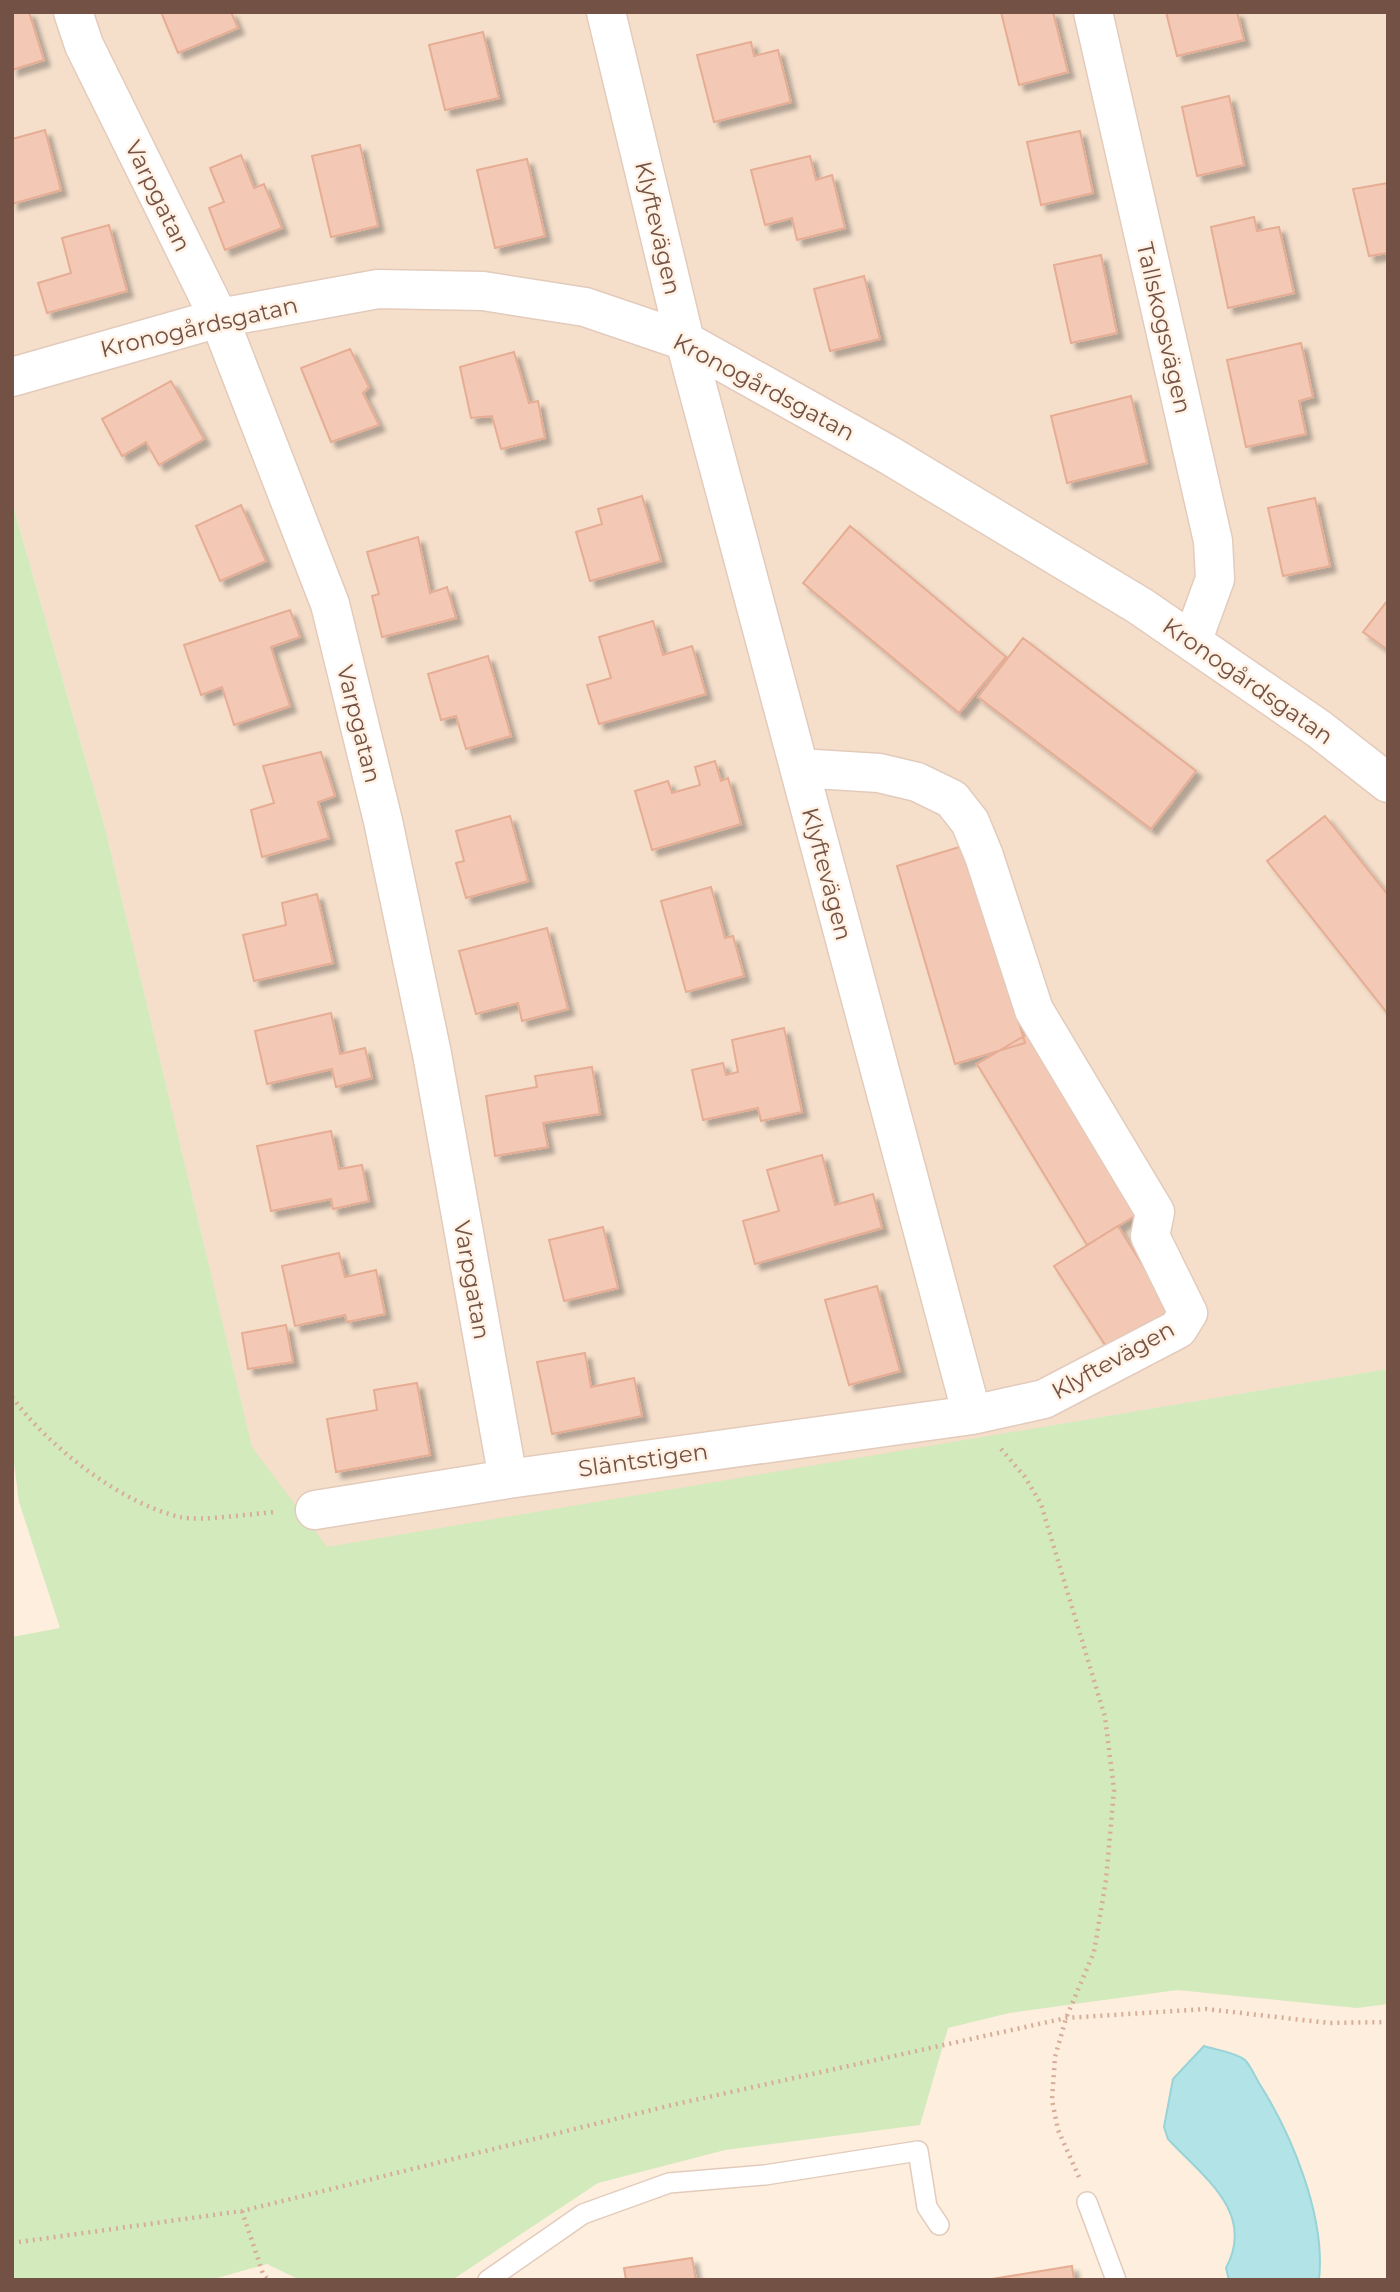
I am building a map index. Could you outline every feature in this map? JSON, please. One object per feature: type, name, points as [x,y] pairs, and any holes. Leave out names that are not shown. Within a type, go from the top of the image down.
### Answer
[{"type":"street","name":"Varpgatan","points":[[73,12],[84,45],[219,318],[330,604],[383,821],[432,1054],[508,1479]]},
{"type":"street","name":"Klyftevägen","points":[[606,12],[685,341],[799,768],[972,1415],[1044,1399],[1088,1379],[1178,1329],[1188,1313],[1150,1236],[1155,1212],[1034,1010],[984,856],[970,822],[952,799],[917,782],[879,773],[799,768]]},
{"type":"street","name":"Tallskogsvägen","points":[[1093,12],[1213,541],[1215,579],[1192,642]]},
{"type":"street","name":"Kronogårdsgatan","points":[[12,377],[219,318],[378,289],[483,291],[585,307],[685,341],[888,455],[1140,606],[1319,729],[1388,783]]},
{"type":"street","name":"Släntstigen","points":[[315,1510],[508,1479],[972,1415]]},
{"type":"lane","points":[[488,2280],[583,2214],[669,2183],[765,2175],[918,2151],[927,2207],[939,2225]]},
{"type":"lane","points":[[1087,2202],[1116,2280]]},
{"type":"path","points":[[12,1397],[32,1424],[115,1490],[182,1517],[315,1510]]},
{"type":"path","points":[[972,1415],[1025,1477],[1041,1504],[1105,1717],[1114,1790],[1106,1880],[1094,1952],[1066,2018],[1055,2057],[1052,2100],[1058,2130],[1078,2173],[1087,2202]]},
{"type":"path","points":[[12,2243],[242,2211],[672,2105],[1066,2018],[1206,2009],[1329,2023],[1388,2022]]},
{"type":"path","points":[[242,2211],[263,2274],[268,2280]]},
{"type":"shaded area","points":[[12,12],[1388,12],[1388,1369],[327,1548],[252,1448],[104,824],[12,502]]},
{"type":"green space","points":[[12,502],[104,824],[252,1447],[327,1547],[1388,1369],[1388,2004],[1357,2008],[1177,1990],[1009,2013],[948,2028],[920,2125],[725,2150],[598,2183],[452,2280],[300,2280],[267,2264],[210,2280],[12,2280],[12,1637],[60,1628],[19,1502],[12,1447]]},
{"type":"water","points":[[1204,2046],[1231,2053],[1245,2060],[1283,2127],[1312,2204],[1320,2256],[1319,2280],[1229,2280],[1226,2268],[1234,2248],[1235,2230],[1230,2213],[1210,2182],[1168,2139],[1164,2127],[1173,2079]]},
{"type":"building","points":[[12,12],[29,12],[44,60],[12,70]]},
{"type":"building","points":[[161,12],[231,12],[238,28],[178,53]]},
{"type":"building","points":[[1001,12],[1053,12],[1068,72],[1019,85]]},
{"type":"building","points":[[1166,12],[1237,12],[1244,40],[1177,56]]},
{"type":"building","points":[[483,32],[499,98],[445,110],[429,45]]},
{"type":"building","points":[[751,42],[754,56],[778,50],[791,102],[714,122],[697,55]]},
{"type":"building","points":[[1229,96],[1244,165],[1197,176],[1182,107]]},
{"type":"building","points":[[45,130],[61,190],[12,204],[12,139]]},
{"type":"building","points":[[1080,131],[1093,193],[1041,205],[1027,142]]},
{"type":"building","points":[[360,145],[378,226],[331,237],[312,156]]},
{"type":"building","points":[[241,155],[254,188],[264,184],[282,228],[225,250],[209,208],[224,202],[210,168]]},
{"type":"building","points":[[810,156],[816,180],[832,175],[845,228],[797,240],[792,218],[765,225],[751,170]]},
{"type":"building","points":[[527,159],[545,236],[495,248],[477,170]]},
{"type":"building","points":[[1388,183],[1388,253],[1369,256],[1353,189]]},
{"type":"building","points":[[1254,217],[1257,231],[1279,227],[1294,293],[1228,308],[1211,227]]},
{"type":"building","points":[[109,225],[127,291],[47,313],[38,283],[71,273],[62,238]]},
{"type":"building","points":[[1101,255],[1117,333],[1071,343],[1054,265]]},
{"type":"building","points":[[864,276],[880,339],[830,351],[814,289]]},
{"type":"building","points":[[1301,343],[1313,397],[1299,401],[1306,434],[1246,447],[1227,360]]},
{"type":"building","points":[[350,349],[369,387],[363,393],[379,425],[331,442],[301,368]]},
{"type":"building","points":[[514,352],[529,403],[538,401],[545,438],[501,449],[492,416],[471,418],[460,367]]},
{"type":"building","points":[[171,381],[204,439],[159,465],[146,442],[122,456],[102,419]]},
{"type":"building","points":[[1131,396],[1147,463],[1067,483],[1051,416]]},
{"type":"building","points":[[642,496],[661,561],[590,581],[576,532],[602,524],[598,509]]},
{"type":"building","points":[[1315,498],[1330,566],[1283,576],[1268,508]]},
{"type":"building","points":[[241,505],[266,561],[220,581],[196,526]]},
{"type":"building","points":[[850,526],[1006,657],[959,713],[803,583]]},
{"type":"building","points":[[418,537],[430,593],[447,587],[456,618],[382,637],[372,596],[379,594],[367,552]]},
{"type":"building","points":[[1388,600],[1388,650],[1363,632]]},
{"type":"building","points":[[290,610],[300,637],[271,647],[290,706],[234,725],[222,687],[201,695],[184,645]]},
{"type":"building","points":[[653,621],[663,655],[692,646],[706,694],[599,724],[587,685],[611,678],[599,637]]},
{"type":"building","points":[[1023,638],[1196,771],[1151,829],[978,697]]},
{"type":"building","points":[[488,656],[511,736],[466,749],[456,716],[441,720],[428,674]]},
{"type":"building","points":[[321,752],[335,796],[318,802],[329,838],[262,857],[251,810],[274,803],[263,766]]},
{"type":"building","points":[[715,761],[721,781],[728,778],[741,824],[652,850],[635,791],[668,781],[672,793],[700,785],[695,767]]},
{"type":"building","points":[[510,816],[528,881],[466,898],[456,863],[464,861],[456,831]]},
{"type":"building","points":[[1325,816],[1388,895],[1388,1014],[1267,861]]},
{"type":"building","points":[[966,845],[1025,1043],[955,1064],[897,866]]},
{"type":"building","points":[[711,887],[725,938],[733,936],[744,976],[686,992],[661,901]]},
{"type":"building","points":[[317,894],[333,963],[254,981],[243,935],[286,925],[282,903]]},
{"type":"building","points":[[547,928],[568,1009],[522,1021],[518,1003],[476,1014],[459,951]]},
{"type":"building","points":[[331,1013],[340,1054],[365,1048],[372,1078],[336,1087],[332,1069],[267,1084],[255,1031]]},
{"type":"building","points":[[1039,1027],[1148,1208],[1087,1245],[977,1064]]},
{"type":"building","points":[[784,1028],[802,1112],[761,1121],[758,1108],[703,1120],[692,1070],[723,1063],[726,1075],[738,1072],[732,1040]]},
{"type":"building","points":[[592,1067],[600,1114],[543,1123],[548,1147],[495,1156],[486,1096],[537,1087],[535,1076]]},
{"type":"building","points":[[331,1131],[339,1169],[362,1165],[369,1201],[333,1209],[331,1199],[271,1211],[257,1146]]},
{"type":"building","points":[[822,1155],[835,1205],[873,1194],[882,1228],[755,1264],[743,1221],[779,1211],[767,1170]]},
{"type":"building","points":[[1118,1226],[1173,1314],[1111,1354],[1054,1266]]},
{"type":"building","points":[[603,1227],[618,1288],[564,1301],[549,1240]]},
{"type":"building","points":[[339,1253],[345,1277],[376,1270],[385,1314],[347,1322],[345,1315],[295,1326],[282,1266]]},
{"type":"building","points":[[877,1286],[900,1371],[849,1385],[825,1300]]},
{"type":"building","points":[[286,1325],[293,1362],[248,1369],[242,1333]]},
{"type":"building","points":[[585,1353],[591,1387],[634,1378],[642,1416],[552,1434],[537,1362]]},
{"type":"building","points":[[417,1383],[430,1455],[336,1472],[327,1419],[377,1410],[374,1390]]},
{"type":"building","points":[[692,2258],[696,2280],[626,2280],[624,2268]]},
{"type":"building","points":[[1072,2266],[1074,2280],[986,2280]]}]
